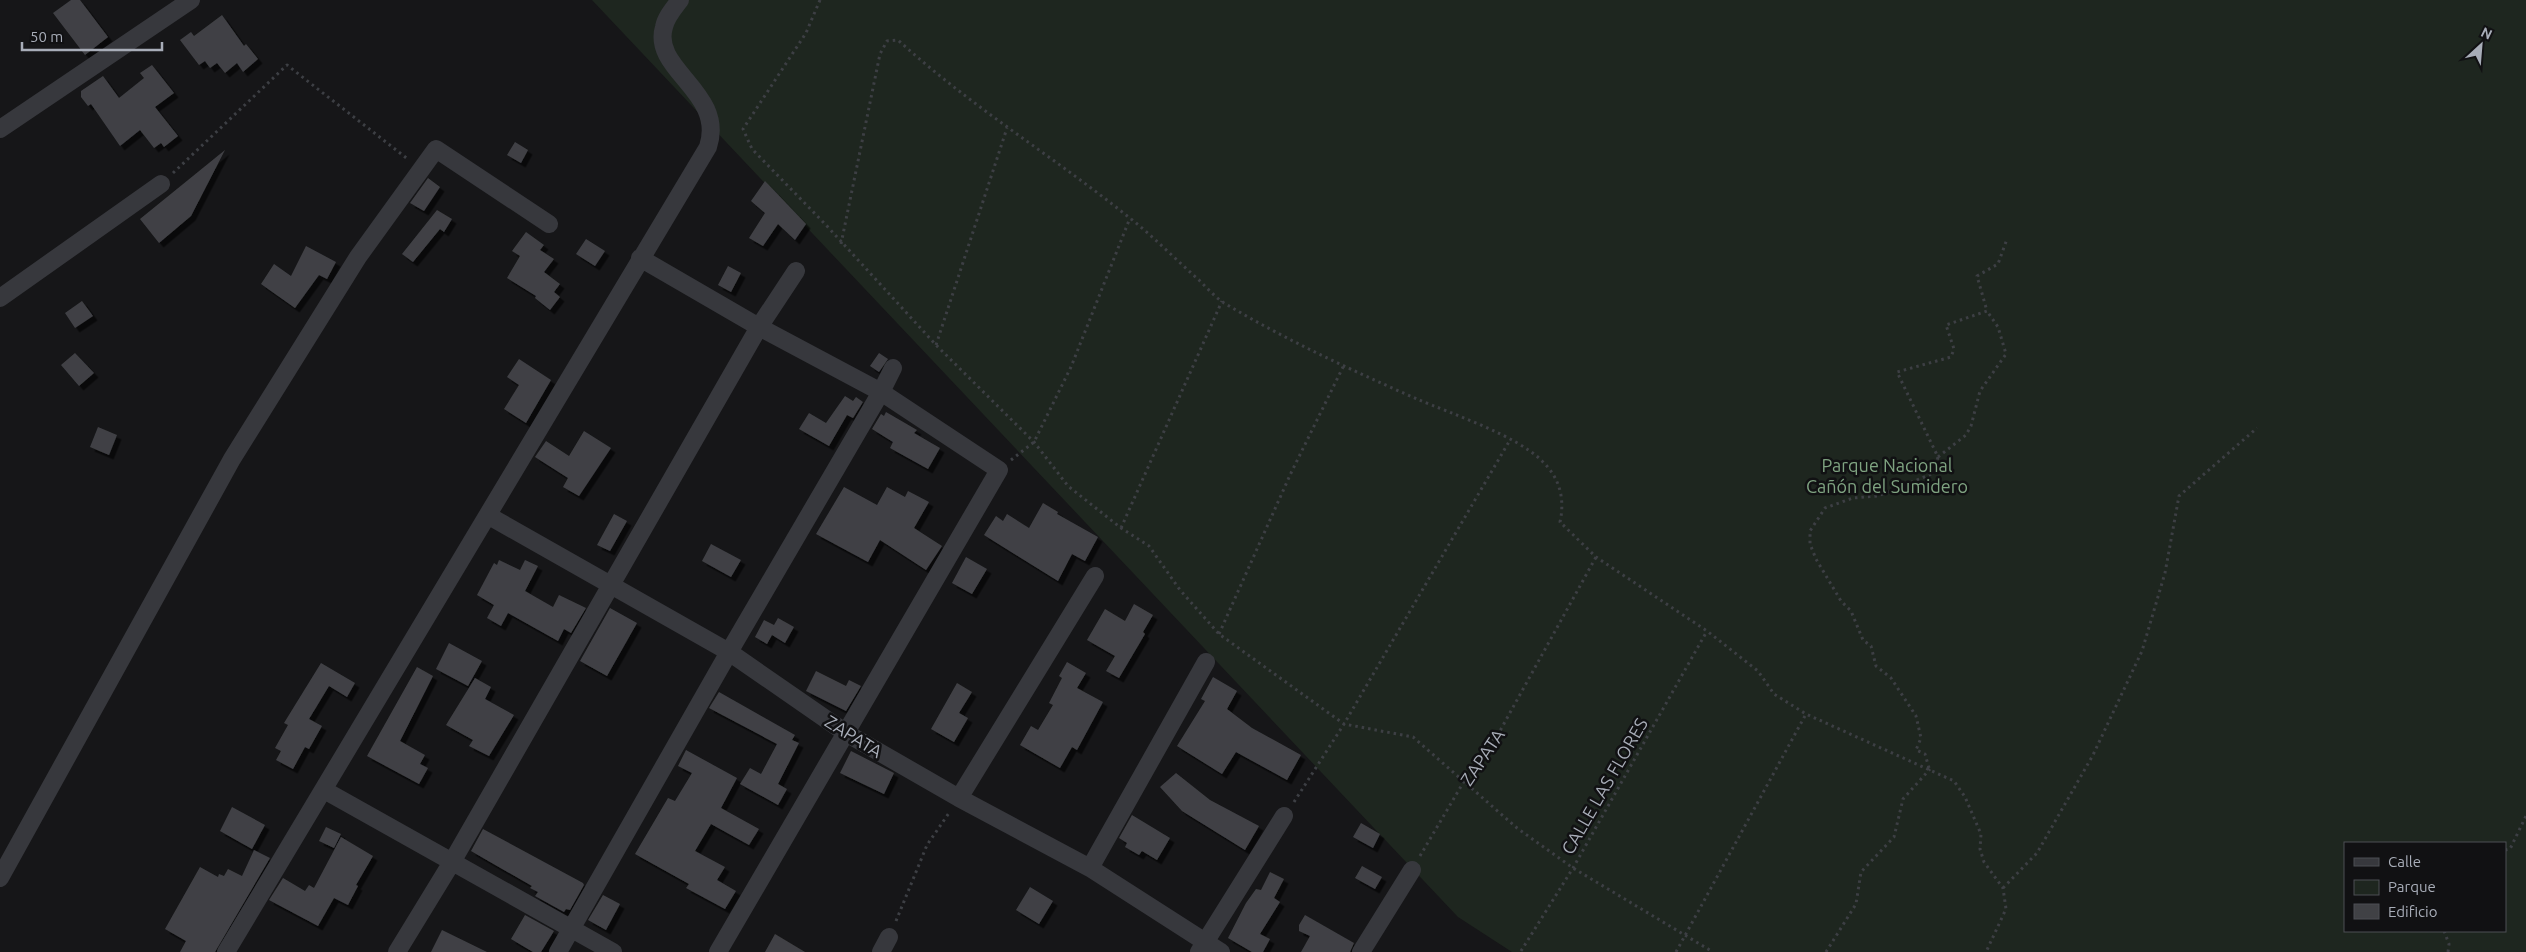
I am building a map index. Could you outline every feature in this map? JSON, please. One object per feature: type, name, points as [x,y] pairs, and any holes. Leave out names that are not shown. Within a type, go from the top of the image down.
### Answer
[{"type":"street","points":[[0,129],[191,0]]},
{"type":"street","points":[[226,952],[708,147],[712,135],[711,119],[705,106],[663,47],[663,28],[680,0]]},
{"type":"street","points":[[0,878],[232,460],[358,257],[436,149],[549,224]]},
{"type":"street","points":[[0,298],[161,184]]},
{"type":"street","points":[[640,258],[759,327],[881,392],[999,470],[718,952]]},
{"type":"street","points":[[396,952],[452,862],[759,327],[796,271]]},
{"type":"street","points":[[558,952],[728,652],[881,392],[893,368]]},
{"type":"street","name":"ZAPATA","points":[[488,516],[728,652],[846,733],[959,798],[1090,868],[1202,947],[1221,952]]},
{"type":"street","points":[[959,798],[1095,576]]},
{"type":"street","points":[[1090,868],[1206,662]]},
{"type":"street","points":[[324,790],[614,952]]},
{"type":"street","points":[[1202,947],[1284,816]]},
{"type":"street","points":[[1361,952],[1412,870]]},
{"type":"path","points":[[820,0],[806,33],[743,129],[752,149],[826,225],[841,244],[936,345],[1034,442],[1068,486],[1121,528],[1149,546],[1180,590],[1219,634],[1344,724],[1413,737],[1516,828],[1573,868],[1713,952]]},
{"type":"path","points":[[841,244],[880,54],[887,41],[898,40],[936,74],[1007,128],[1076,176],[1130,218],[1222,301],[1343,367],[1510,440],[1541,459],[1554,474],[1564,506],[1560,522],[1596,558],[1708,631],[1758,671],[1774,694],[1806,714],[1930,768],[1954,781],[1965,797],[1981,834],[1980,849],[1984,862],[2003,888],[2006,909],[1986,952]]},
{"type":"path","points":[[161,184],[287,66],[421,170]]},
{"type":"path","points":[[936,345],[1007,128]]},
{"type":"path","points":[[999,470],[1034,442],[1071,367],[1130,218]]},
{"type":"path","points":[[1930,768],[1925,754],[1916,750],[1920,738],[1916,716],[1891,678],[1876,666],[1871,646],[1864,640],[1851,610],[1841,601],[1816,559],[1810,544],[1810,531],[1825,508],[1853,498],[1878,496],[1934,473],[1938,457],[1966,435],[1971,426],[1980,391],[2006,354],[1998,327],[1987,311],[1977,276],[1998,264],[2007,239]]},
{"type":"path","points":[[1121,528],[1222,301]]},
{"type":"path","points":[[1938,457],[1898,372],[1952,357],[1954,349],[1946,325],[1987,311]]},
{"type":"path","points":[[1219,634],[1291,473],[1343,367]]},
{"type":"path","points":[[2003,888],[2037,853],[2093,755],[2142,651],[2165,574],[2178,496],[2257,428]]},
{"type":"path","points":[[1284,816],[1344,724],[1510,440]]},
{"type":"path","name":"ZAPATA","points":[[1412,870],[1463,783],[1502,729],[1596,558]]},
{"type":"path","name":"CALLE LAS FLORES","points":[[1521,951],[1573,868],[1708,631]]},
{"type":"path","points":[[1676,952],[1686,937],[1806,714]]},
{"type":"path","points":[[1826,952],[1856,904],[1861,872],[1894,837],[1903,799],[1930,768]]},
{"type":"path","points":[[885,944],[927,845],[959,798]]},
{"type":"path","points":[[2506,850],[2510,849],[2526,816]]},
{"type":"path","points":[[2444,932],[2449,944],[2448,952]]},
{"type":"green space","name":"Parque Nacional Cañón del Sumidero","points":[[592,0],[2526,0],[2526,952],[1512,952],[1458,917]]},
{"type":"building","points":[[71,0],[80,0],[108,37],[85,55],[53,13]]},
{"type":"building","points":[[222,15],[244,46],[246,44],[258,59],[243,72],[237,63],[225,73],[217,63],[210,68],[205,61],[199,65],[180,40],[191,32],[194,36]]},
{"type":"building","points":[[152,65],[174,93],[155,107],[178,136],[164,147],[161,143],[154,148],[140,130],[120,146],[91,104],[88,106],[81,97],[81,91],[103,76],[119,98],[144,78],[140,73]]},
{"type":"building","points":[[515,142],[528,150],[521,163],[507,155]]},
{"type":"building","points":[[225,150],[191,216],[159,243],[140,219]]},
{"type":"building","points":[[428,178],[440,187],[424,211],[410,203]]},
{"type":"building","points":[[765,181],[806,224],[795,240],[778,224],[763,246],[749,238],[765,213],[751,201]]},
{"type":"building","points":[[437,210],[452,219],[444,232],[440,229],[413,262],[402,254]]},
{"type":"building","points":[[526,232],[544,245],[540,250],[554,259],[544,272],[560,284],[554,292],[560,297],[550,310],[535,298],[536,296],[507,278],[520,256],[512,251]]},
{"type":"building","points":[[586,239],[605,251],[595,266],[576,254]]},
{"type":"building","points":[[306,246],[336,262],[327,279],[319,275],[295,308],[261,284],[274,264],[291,276]]},
{"type":"building","points":[[728,266],[741,273],[731,292],[718,285]]},
{"type":"building","points":[[82,301],[93,316],[75,328],[65,313]]},
{"type":"building","points":[[75,353],[94,373],[79,386],[61,365]]},
{"type":"building","points":[[879,353],[888,359],[879,372],[870,366]]},
{"type":"building","points":[[519,359],[551,380],[526,423],[504,409],[519,385],[507,377]]},
{"type":"building","points":[[845,396],[853,401],[856,397],[863,402],[853,418],[847,415],[829,446],[799,429],[809,413],[826,423]]},
{"type":"building","points":[[886,412],[917,430],[914,433],[940,448],[928,469],[890,448],[893,442],[872,429],[881,414],[884,416]]},
{"type":"building","points":[[98,427],[117,435],[109,455],[90,447]]},
{"type":"building","points":[[584,431],[611,448],[579,496],[563,487],[568,478],[535,457],[546,441],[569,456]]},
{"type":"building","points":[[844,487],[877,505],[887,487],[905,497],[908,491],[929,502],[914,528],[942,546],[926,570],[880,540],[868,562],[816,534]]},
{"type":"building","points":[[1043,503],[1058,512],[1057,514],[1098,537],[1085,561],[1072,554],[1058,581],[984,535],[996,516],[1003,521],[1007,514],[1029,528]]},
{"type":"building","points":[[614,514],[627,521],[610,551],[597,545]]},
{"type":"building","points":[[711,544],[741,560],[731,577],[702,561]]},
{"type":"building","points":[[966,557],[987,569],[972,594],[952,583]]},
{"type":"building","points":[[499,560],[520,570],[525,560],[538,566],[525,591],[553,607],[559,595],[586,608],[571,633],[564,629],[558,641],[508,613],[501,626],[487,618],[494,605],[477,595],[494,563],[497,565]]},
{"type":"building","points":[[1134,604],[1153,615],[1143,632],[1145,634],[1119,678],[1106,671],[1115,656],[1087,640],[1105,609],[1125,621]]},
{"type":"building","points":[[610,608],[637,623],[607,676],[580,661]]},
{"type":"building","points":[[778,618],[794,627],[785,643],[772,635],[767,644],[755,637],[764,620],[774,625]]},
{"type":"building","points":[[449,643],[482,661],[468,686],[436,669]]},
{"type":"building","points":[[1067,662],[1086,673],[1077,688],[1103,702],[1077,750],[1072,747],[1060,768],[1020,745],[1031,726],[1038,730],[1053,705],[1049,703],[1062,678],[1059,676]]},
{"type":"building","points":[[321,663],[355,683],[347,697],[329,686],[309,719],[322,726],[309,749],[305,747],[293,769],[276,760],[281,751],[275,748],[288,725],[284,723]]},
{"type":"building","points":[[417,667],[433,676],[400,741],[425,755],[420,764],[428,768],[419,784],[367,756]]},
{"type":"building","points":[[816,671],[846,686],[849,680],[861,686],[846,711],[806,691]]},
{"type":"building","points":[[1213,677],[1237,691],[1227,709],[1252,728],[1301,755],[1287,780],[1236,752],[1222,774],[1177,746],[1205,701],[1201,699]]},
{"type":"building","points":[[475,678],[491,687],[485,699],[514,715],[489,756],[469,746],[473,740],[446,725]]},
{"type":"building","points":[[957,683],[972,692],[959,713],[968,718],[954,742],[931,729]]},
{"type":"building","points":[[719,692],[795,735],[792,740],[799,743],[778,784],[787,789],[778,805],[740,784],[750,768],[761,774],[777,744],[709,708]]},
{"type":"building","points":[[686,750],[737,778],[721,808],[759,829],[749,845],[711,824],[695,851],[725,867],[717,880],[736,891],[725,909],[686,888],[689,884],[635,854],[668,798],[675,801],[692,773],[678,766]]},
{"type":"building","points":[[851,751],[894,773],[884,794],[840,773]]},
{"type":"building","points":[[1176,773],[1210,800],[1259,826],[1245,850],[1182,811],[1160,787]]},
{"type":"building","points":[[232,807],[265,825],[252,849],[220,831]]},
{"type":"building","points":[[1132,815],[1170,838],[1157,860],[1142,851],[1139,855],[1125,847],[1127,843],[1119,838]]},
{"type":"building","points":[[1361,823],[1380,834],[1373,848],[1353,837]]},
{"type":"building","points":[[326,827],[341,834],[334,848],[319,841]]},
{"type":"building","points":[[483,829],[583,883],[584,885],[570,910],[566,909],[564,912],[535,896],[538,892],[530,888],[532,886],[471,851]]},
{"type":"building","points":[[341,837],[373,856],[356,885],[358,886],[348,905],[334,898],[318,926],[269,900],[283,878],[305,891],[309,885],[314,888]]},
{"type":"building","points":[[254,850],[270,858],[215,952],[180,952],[186,941],[165,929],[200,867],[218,877],[219,874],[224,876],[228,869],[242,876]]},
{"type":"building","points":[[1362,866],[1382,877],[1375,889],[1355,878]]},
{"type":"building","points":[[1270,872],[1284,879],[1274,898],[1280,902],[1260,934],[1270,939],[1263,952],[1252,952],[1228,938],[1246,903],[1256,889],[1261,890]]},
{"type":"building","points":[[1030,887],[1053,901],[1039,924],[1016,910]]},
{"type":"building","points":[[603,895],[620,904],[606,930],[588,920]]},
{"type":"building","points":[[525,915],[554,931],[541,952],[533,952],[511,939]]},
{"type":"building","points":[[1305,915],[1354,943],[1350,952],[1301,952],[1310,936],[1299,931],[1299,925]]},
{"type":"building","points":[[442,930],[487,952],[431,952]]},
{"type":"building","points":[[775,934],[805,952],[765,952]]}]
